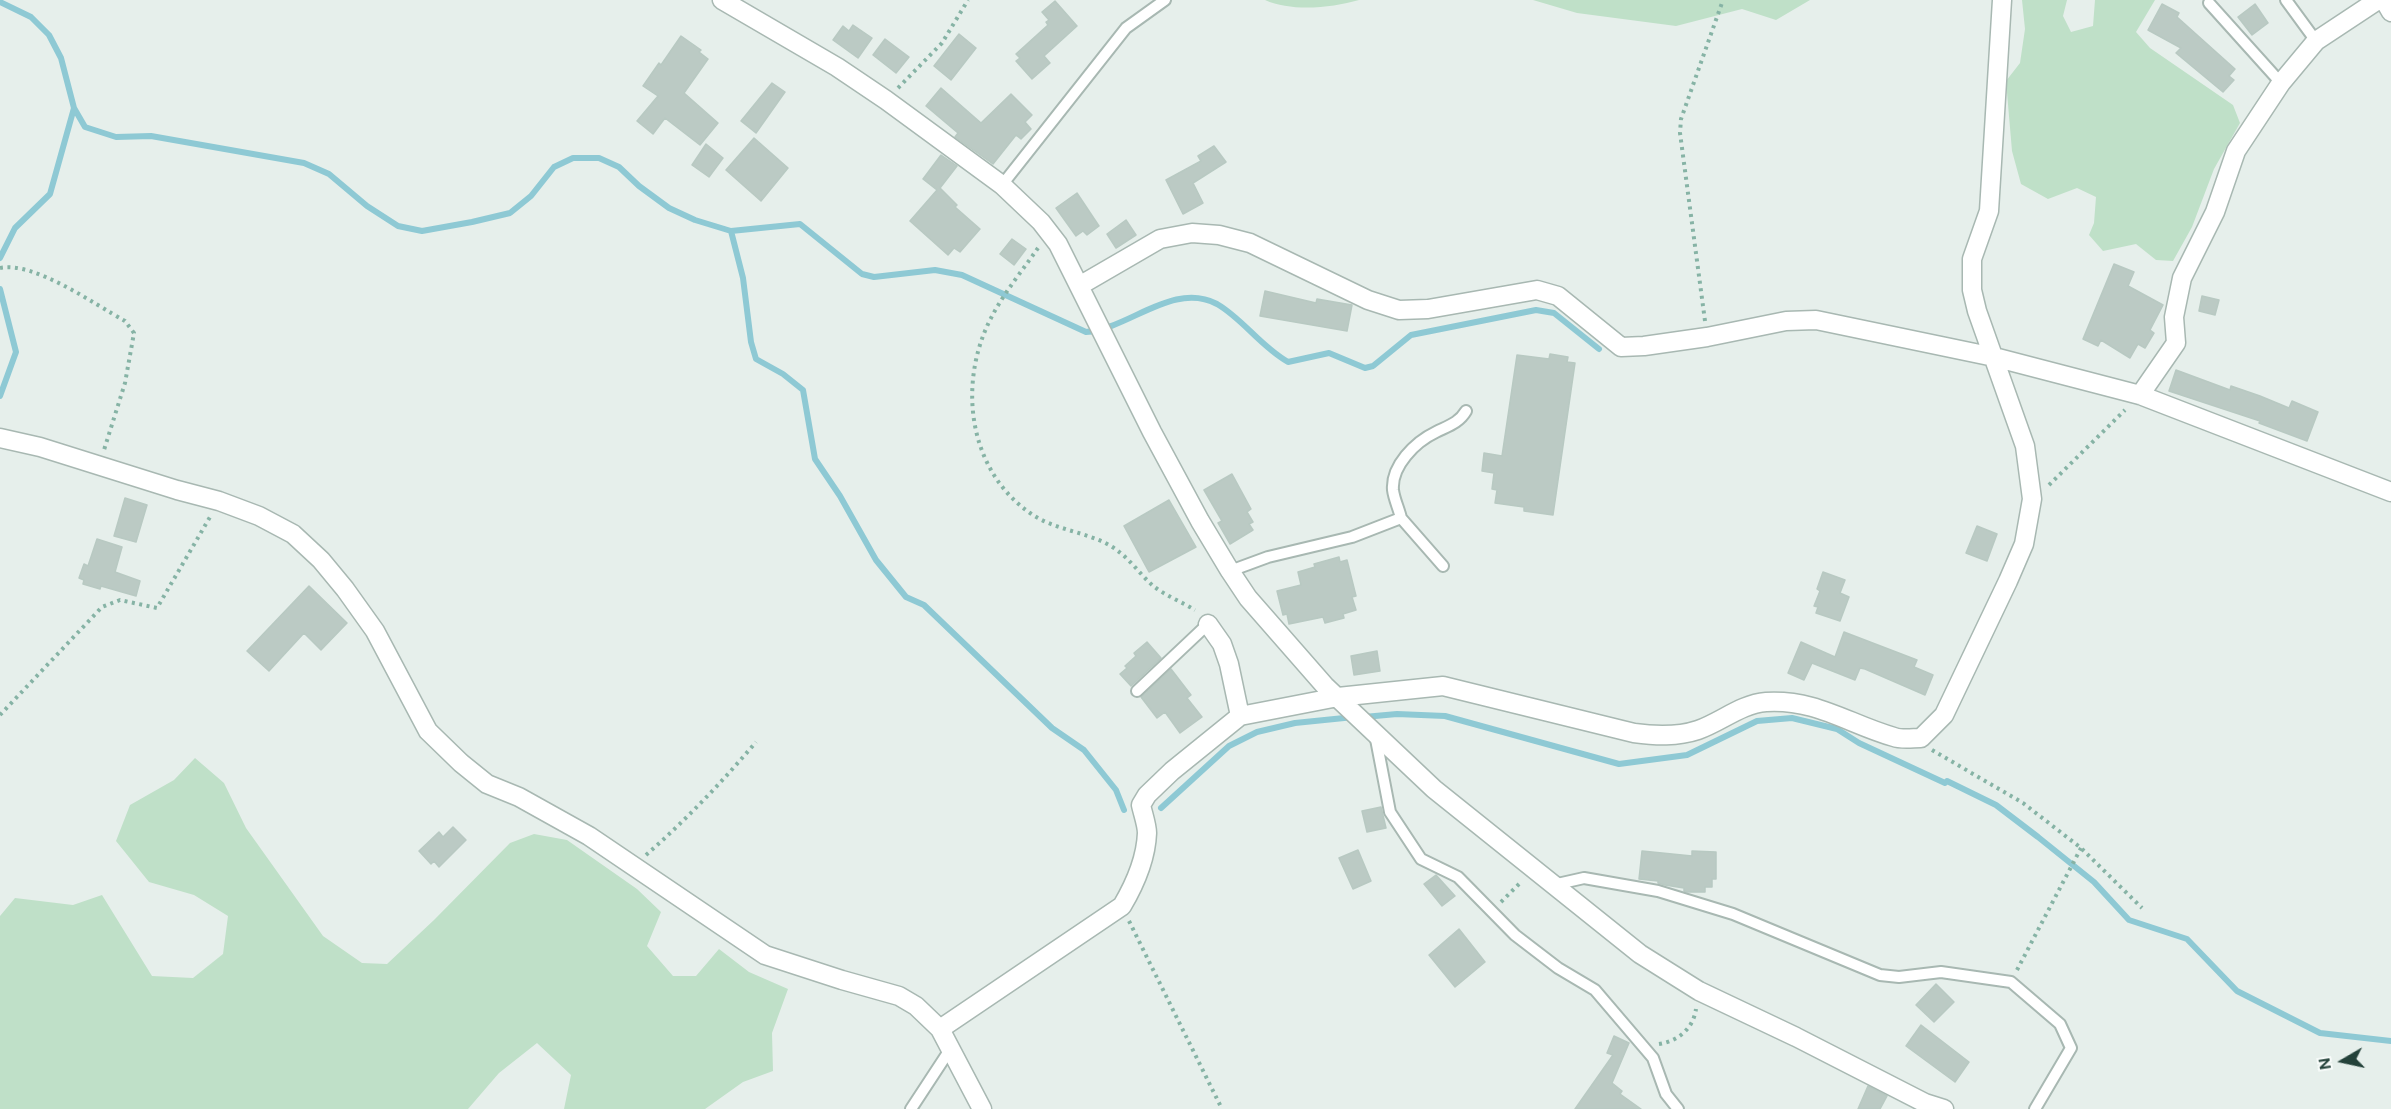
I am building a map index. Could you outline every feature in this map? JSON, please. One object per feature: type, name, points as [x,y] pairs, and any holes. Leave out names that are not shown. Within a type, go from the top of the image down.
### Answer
[{"type":"street","points":[[722,0],[837,66],[886,100],[1002,185],[1050,233],[1058,244],[1152,432],[1200,521],[1248,598],[1325,686],[1434,789],[1640,954],[1700,991],[1796,1036],[1925,1103],[1944,1109]]},
{"type":"street","points":[[940,1029],[1122,906],[1135,884],[1141,865],[1147,832],[1141,805],[1147,795],[1240,716],[1338,697],[1443,686],[1634,734],[1660,736],[1684,734],[1700,729],[1735,711],[1764,702],[1796,703],[1824,709],[1896,738],[1921,738],[1944,714],[2008,581],[2024,544],[2032,498],[2025,446],[1972,290],[1972,259],[1989,211],[2002,0]]},
{"type":"street","points":[[2140,395],[2176,343],[2174,316],[2182,278],[2216,212],[2236,151],[2281,83],[2316,41],[2378,0]]},
{"type":"street","points":[[2384,0],[2391,12]]},
{"type":"street","points":[[1079,286],[1160,239],[1192,233],[1219,235],[1250,243],[1368,300],[1399,310],[1428,309],[1537,290],[1557,296],[1621,347],[1707,337],[1786,321],[1816,320],[1994,357],[2140,395],[2391,492]]},
{"type":"street","points":[[0,438],[219,501],[259,516],[293,534],[321,560],[345,589],[375,631],[428,731],[461,763],[487,784],[519,797],[589,836],[765,955],[899,996],[916,1005],[940,1029],[982,1109]]},
{"type":"street","points":[[1208,624],[1226,654],[1240,716]]},
{"type":"lane","points":[[1002,185],[1126,28],[1165,0]]},
{"type":"lane","points":[[2286,0],[2316,41]]},
{"type":"lane","points":[[2209,3],[2281,83]]},
{"type":"lane","points":[[1443,566],[1401,518],[1393,489],[1399,466],[1415,446],[1432,433],[1460,421],[1466,411]]},
{"type":"lane","points":[[1230,571],[1268,557],[1353,537],[1401,518]]},
{"type":"lane","points":[[1137,691],[1208,624]]},
{"type":"lane","points":[[1375,731],[1390,812],[1421,859],[1458,877],[1515,935],[1549,961],[1595,990],[1653,1058],[1666,1094],[1678,1109]]},
{"type":"lane","points":[[1553,885],[1584,878],[1658,891],[1734,914],[1880,975],[1899,976],[1941,972],[2011,982],[2060,1024],[2071,1048],[2035,1109]]},
{"type":"lane","points":[[911,1109],[951,1048]]},
{"type":"path","points":[[886,100],[942,43],[968,0]]},
{"type":"path","points":[[1707,337],[1680,126],[1722,0]]},
{"type":"path","points":[[1050,233],[990,320],[979,348],[973,404],[976,437],[987,466],[1005,490],[1034,515],[1112,546],[1132,562],[1153,586],[1200,613],[1208,624]]},
{"type":"path","points":[[0,268],[35,271],[125,321],[134,333],[125,383],[100,465]]},
{"type":"path","points":[[2032,498],[2049,486],[2140,395]]},
{"type":"path","points":[[0,715],[102,607],[120,600],[157,608],[219,501]]},
{"type":"path","points":[[1921,738],[1933,752],[2023,803],[2081,848],[2142,908]]},
{"type":"path","points":[[634,865],[678,827],[721,783],[756,742]]},
{"type":"path","points":[[2011,982],[2081,848]]},
{"type":"path","points":[[1492,911],[1534,870]]},
{"type":"path","points":[[1122,906],[1222,1109]]},
{"type":"path","points":[[1643,1046],[1664,1043],[1683,1035],[1695,1017],[1700,991]]},
{"type":"green space","points":[[1265,0],[1359,0],[1312,8],[1287,6]]},
{"type":"green space","points":[[1533,0],[1810,0],[1776,20],[1742,9],[1676,26],[1577,13]]},
{"type":"green space","points":[[2022,0],[2067,0],[2063,16],[2071,32],[2093,26],[2095,0],[2155,0],[2136,32],[2150,48],[2233,105],[2240,123],[2214,169],[2192,227],[2173,261],[2156,260],[2136,244],[2103,251],[2089,235],[2094,223],[2096,197],[2077,188],[2048,199],[2021,184],[2012,151],[2006,81],[2020,63],[2025,29]]},
{"type":"green space","points":[[195,758],[224,783],[246,828],[323,936],[362,963],[387,964],[510,843],[534,834],[567,840],[637,889],[661,912],[647,946],[673,976],[696,976],[719,949],[749,972],[788,989],[772,1033],[773,1071],[743,1082],[705,1109],[564,1109],[571,1075],[537,1043],[499,1073],[468,1109],[0,1109],[0,916],[15,898],[73,905],[102,895],[152,976],[193,978],[223,954],[228,916],[194,895],[149,882],[116,841],[130,805],[174,780]]},
{"type":"building","points":[[1055,1],[1077,26],[1044,56],[1050,63],[1032,79],[1016,61],[1020,58],[1016,54],[1048,25],[1046,22],[1049,20],[1042,12]]},
{"type":"building","points":[[2162,4],[2179,13],[2177,17],[2235,69],[2229,76],[2234,80],[2223,92],[2176,53],[2181,48],[2148,30]]},
{"type":"building","points":[[2255,4],[2268,23],[2252,35],[2238,17]]},
{"type":"building","points":[[853,25],[872,38],[858,58],[833,40],[843,26],[849,31]]},
{"type":"building","points":[[959,34],[976,48],[951,80],[934,66]]},
{"type":"building","points":[[681,36],[701,50],[699,52],[708,59],[684,93],[718,123],[700,145],[665,118],[653,134],[637,121],[658,96],[643,86]]},
{"type":"building","points":[[885,39],[909,57],[896,73],[873,55]]},
{"type":"building","points":[[772,83],[785,92],[756,133],[741,121]]},
{"type":"building","points":[[941,88],[981,123],[1011,94],[1032,115],[1025,122],[1031,129],[1021,139],[1016,135],[993,164],[955,137],[958,133],[926,106]]},
{"type":"building","points":[[754,138],[788,168],[761,201],[726,170]]},
{"type":"building","points":[[706,144],[723,158],[709,177],[692,165]]},
{"type":"building","points":[[1214,146],[1226,162],[1193,183],[1203,203],[1183,214],[1166,180],[1201,161],[1198,156]]},
{"type":"building","points":[[941,155],[957,166],[940,188],[957,205],[955,207],[980,229],[960,252],[954,248],[948,255],[910,221],[937,190],[923,179]]},
{"type":"building","points":[[1077,193],[1099,226],[1087,235],[1083,231],[1076,236],[1056,208]]},
{"type":"building","points":[[1126,220],[1136,235],[1116,248],[1107,234]]},
{"type":"building","points":[[1012,239],[1026,249],[1014,265],[1000,254]]},
{"type":"building","points":[[2114,264],[2134,272],[2128,286],[2163,305],[2150,330],[2154,333],[2145,348],[2138,344],[2130,358],[2101,340],[2098,346],[2083,339]]},
{"type":"building","points":[[1265,291],[1316,303],[1317,299],[1352,305],[1347,331],[1260,316]]},
{"type":"building","points":[[2202,296],[2219,300],[2215,315],[2199,311]]},
{"type":"building","points":[[1550,354],[1568,357],[1567,362],[1575,363],[1553,515],[1524,511],[1524,507],[1495,503],[1497,490],[1492,489],[1494,473],[1482,471],[1484,453],[1502,456],[1517,355],[1549,359]]},
{"type":"building","points":[[2176,370],[2230,390],[2231,386],[2289,408],[2292,401],[2318,412],[2307,441],[2259,423],[2260,421],[2169,391]]},
{"type":"building","points":[[1232,474],[1251,509],[1247,512],[1253,522],[1249,524],[1253,530],[1230,544],[1218,523],[1222,521],[1204,490]]},
{"type":"building","points":[[125,498],[147,505],[136,542],[114,536]]},
{"type":"building","points":[[1169,500],[1196,547],[1149,572],[1124,526]]},
{"type":"building","points":[[1977,526],[1997,534],[1987,561],[1966,553]]},
{"type":"building","points":[[97,539],[122,547],[115,572],[140,581],[136,596],[101,586],[100,589],[83,584],[84,580],[79,578],[84,564],[88,566]]},
{"type":"building","points":[[1339,557],[1340,562],[1347,560],[1356,596],[1352,597],[1356,610],[1343,614],[1344,618],[1325,623],[1323,617],[1289,624],[1287,614],[1283,615],[1277,591],[1301,585],[1298,572],[1315,567],[1314,564]]},
{"type":"building","points":[[1823,572],[1845,580],[1840,593],[1849,597],[1840,621],[1816,613],[1818,607],[1814,606],[1820,591],[1817,589]]},
{"type":"building","points":[[309,586],[347,623],[321,650],[304,633],[269,671],[247,651]]},
{"type":"building","points":[[1844,632],[1917,660],[1914,667],[1933,675],[1925,695],[1860,668],[1855,680],[1812,663],[1804,680],[1788,673],[1801,642],[1835,657]]},
{"type":"building","points":[[1147,642],[1161,658],[1131,686],[1120,674],[1136,656],[1134,653]]},
{"type":"building","points":[[1377,651],[1380,671],[1354,675],[1351,656]]},
{"type":"building","points":[[1171,669],[1191,695],[1187,698],[1202,717],[1180,733],[1165,712],[1157,718],[1141,697]]},
{"type":"building","points":[[1381,807],[1386,828],[1367,832],[1362,811]]},
{"type":"building","points":[[453,827],[466,840],[439,867],[434,861],[431,864],[419,851],[439,832],[443,837]]},
{"type":"building","points":[[1358,850],[1371,881],[1353,889],[1339,858]]},
{"type":"building","points":[[1642,851],[1692,856],[1692,851],[1716,852],[1716,879],[1712,879],[1712,887],[1705,887],[1705,892],[1687,892],[1684,888],[1639,879]]},
{"type":"building","points":[[1436,875],[1455,896],[1442,906],[1424,884]]},
{"type":"building","points":[[1459,929],[1485,962],[1455,987],[1429,955]]},
{"type":"building","points":[[1936,984],[1954,1002],[1934,1022],[1916,1005]]},
{"type":"building","points":[[1921,1025],[1969,1062],[1955,1082],[1906,1046]]},
{"type":"building","points":[[1614,1036],[1629,1043],[1612,1083],[1622,1091],[1620,1094],[1641,1109],[1575,1109],[1613,1055],[1607,1053]]},
{"type":"building","points":[[1868,1086],[1887,1096],[1880,1109],[1858,1109]]},
{"type":"waterway","points":[[0,2],[31,17],[49,35],[61,58],[74,108],[85,127],[116,137],[151,136],[304,163],[329,174],[367,206],[398,226],[422,231],[510,213],[531,196],[554,167],[573,158],[599,158],[619,167],[639,186],[669,208],[695,220],[731,231],[800,224],[862,274],[874,277],[935,270],[962,275],[1086,332],[1102,329],[1168,302],[1184,298],[1201,298],[1226,310],[1278,356],[1288,362],[1329,353],[1365,368],[1373,366],[1411,335],[1536,310],[1554,313],[1599,349]]},
{"type":"waterway","points":[[0,258],[15,228],[50,194],[74,108]]},
{"type":"waterway","points":[[731,231],[743,278],[751,342],[756,359],[783,374],[803,390],[815,459],[840,496],[876,560],[906,597],[924,605],[1052,728],[1084,750],[1116,790],[1124,810]]},
{"type":"waterway","points":[[0,289],[16,352],[0,396]]},
{"type":"waterway","points":[[1364,717],[1397,714],[1445,716],[1619,764],[1687,755],[1757,721],[1792,718],[1837,729],[1859,743],[1996,805],[2094,882],[2129,920],[2187,939],[2237,991],[2320,1033],[2391,1041]]},
{"type":"waterway","points":[[1161,808],[1229,746],[1257,732],[1295,723],[1354,717]]}]
